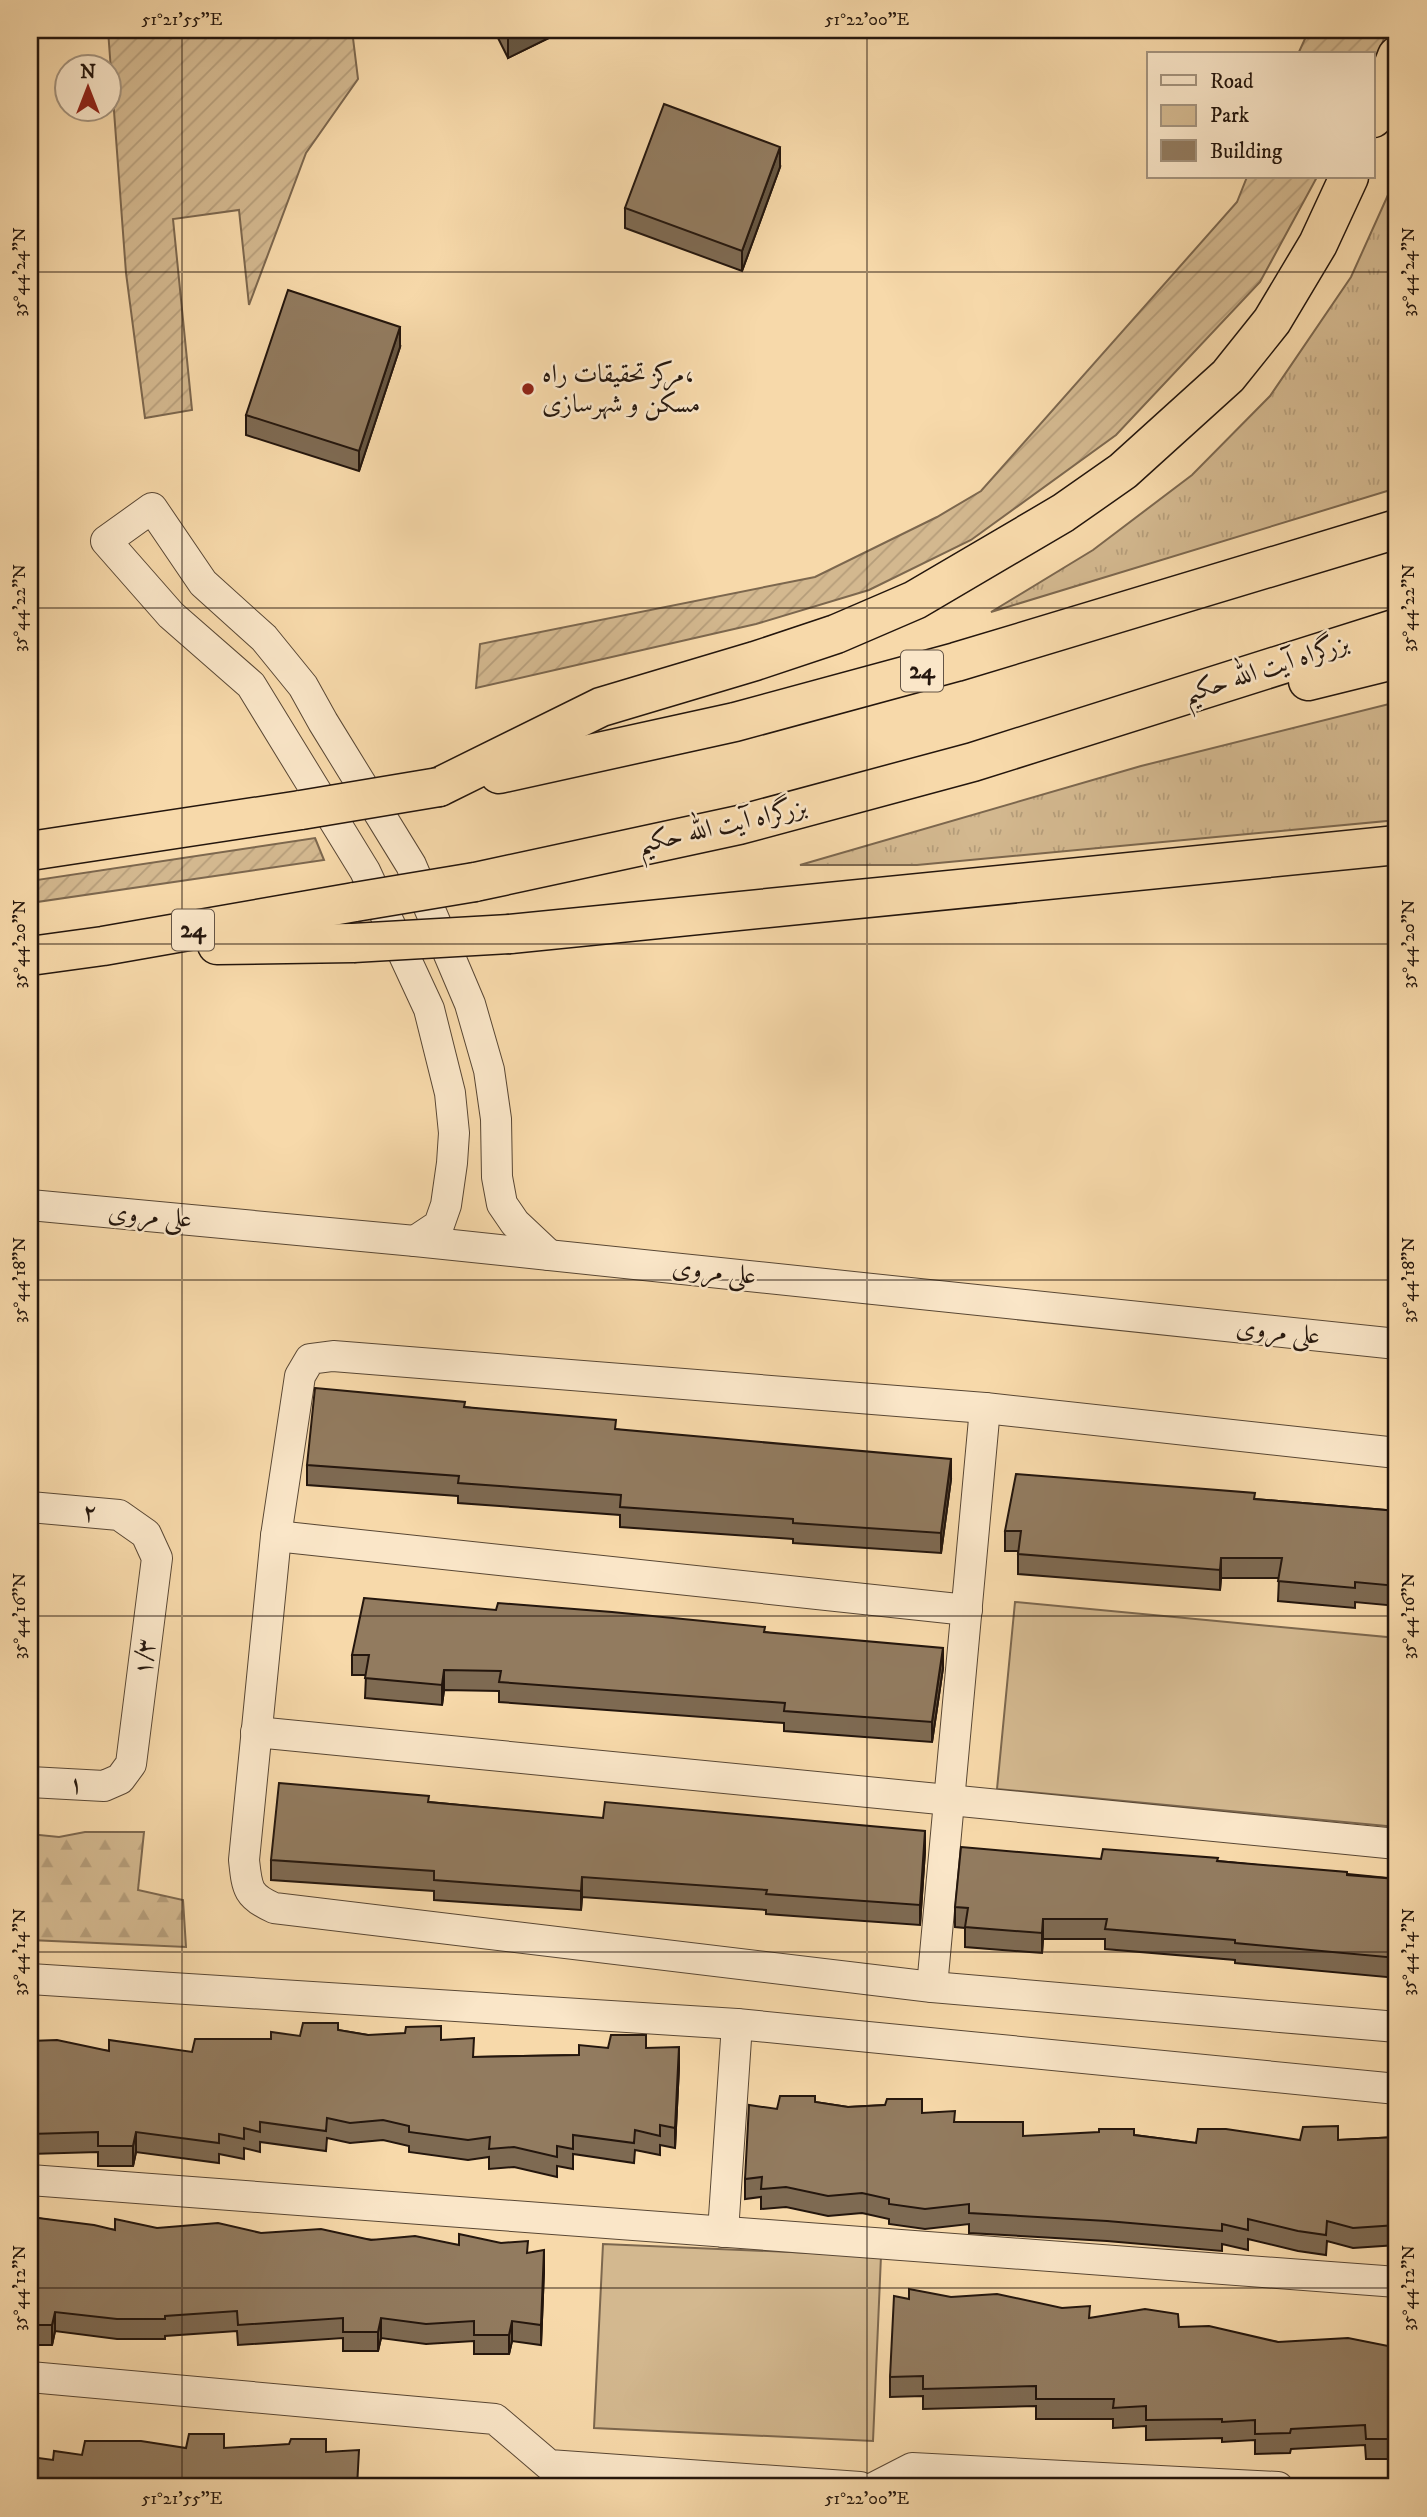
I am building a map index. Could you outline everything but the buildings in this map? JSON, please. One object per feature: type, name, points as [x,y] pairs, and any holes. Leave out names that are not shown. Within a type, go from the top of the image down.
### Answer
[{"type":"highway","points":[[1374,115],[1397,55]]},
{"type":"highway","points":[[439,787],[601,707],[836,634],[915,600],[1063,513],[1123,471],[1228,376],[1272,321],[1318,244],[1349,178]]},
{"type":"highway","name":"24","points":[[30,851],[439,787],[748,719],[956,662],[1397,529]]},
{"type":"highway","name":"بزرگراه آیت الله حکیم","points":[[30,956],[103,946],[475,881],[739,825],[973,762],[1397,628]]},
{"type":"highway","points":[[973,762],[1397,659]]},
{"type":"highway","points":[[103,946],[353,943],[510,934],[1397,845]]},
{"type":"street","points":[[415,1241],[439,1225],[446,1205],[454,1133],[450,1093],[429,1009],[365,871],[251,685],[171,615],[106,541],[152,508],[203,583],[264,638],[303,686],[411,865],[470,1004],[489,1070],[496,1119],[497,1177],[502,1204],[516,1223],[550,1255]]},
{"type":"street","points":[[171,615],[203,583]]},
{"type":"street","name":"علی مروی","points":[[30,1205],[415,1241],[1397,1345]]},
{"type":"street","points":[[1397,1452],[985,1408],[333,1356],[310,1359],[300,1376],[276,1536],[244,1860],[247,1884],[254,1899],[274,1908],[932,1987],[1397,2027]]},
{"type":"street","points":[[932,1987],[985,1408]]},
{"type":"street","name":"۲","points":[[30,1507],[120,1516],[146,1534]]},
{"type":"street","name":"۱/۳","points":[[120,1779],[131,1764],[158,1558],[146,1534]]},
{"type":"street","points":[[276,1536],[967,1610]]},
{"type":"street","points":[[256,1732],[1397,1844]]},
{"type":"street","name":"۱","points":[[30,1782],[104,1786],[120,1779]]},
{"type":"street","points":[[30,1979],[737,2024],[1397,2089]]},
{"type":"street","points":[[723,2232],[737,2024]]},
{"type":"street","points":[[30,2180],[1397,2282]]},
{"type":"street","points":[[30,2377],[495,2419],[549,2465],[860,2487]]},
{"type":"street","points":[[875,2487],[912,2468],[1278,2487]]},
{"type":"green space","points":[[108,30],[352,30],[358,79],[306,153],[249,305],[239,210],[173,219],[192,410],[145,418],[126,273],[115,122],[122,122],[122,52],[110,52]]},
{"type":"green space","points":[[1309,30],[1387,30],[1374,66],[1374,52],[1299,52]]},
{"type":"green space","points":[[1397,175],[1397,488],[991,612],[1093,550],[1192,475],[1270,396],[1351,277]]},
{"type":"green space","points":[[1247,178],[1316,178],[1260,282],[1116,435],[971,540],[869,590],[756,624],[476,688],[480,644],[815,577],[937,517],[981,491],[1237,202]]},
{"type":"green space","points":[[1397,702],[1397,820],[917,865],[800,865],[1141,766]]},
{"type":"green space","points":[[315,838],[324,860],[30,903],[30,881]]},
{"type":"green space","points":[[1015,1602],[1397,1638],[1397,1827],[997,1789]]},
{"type":"green space","points":[[85,1832],[144,1832],[138,1890],[183,1900],[186,1947],[30,1940],[30,1834],[59,1837]]},
{"type":"green space","points":[[603,2244],[881,2256],[873,2441],[594,2428]]},
{"type":"place","name":"مرکز تحقیقات راه، مسکن و شهرسازی","points":[[528,389]]}]
